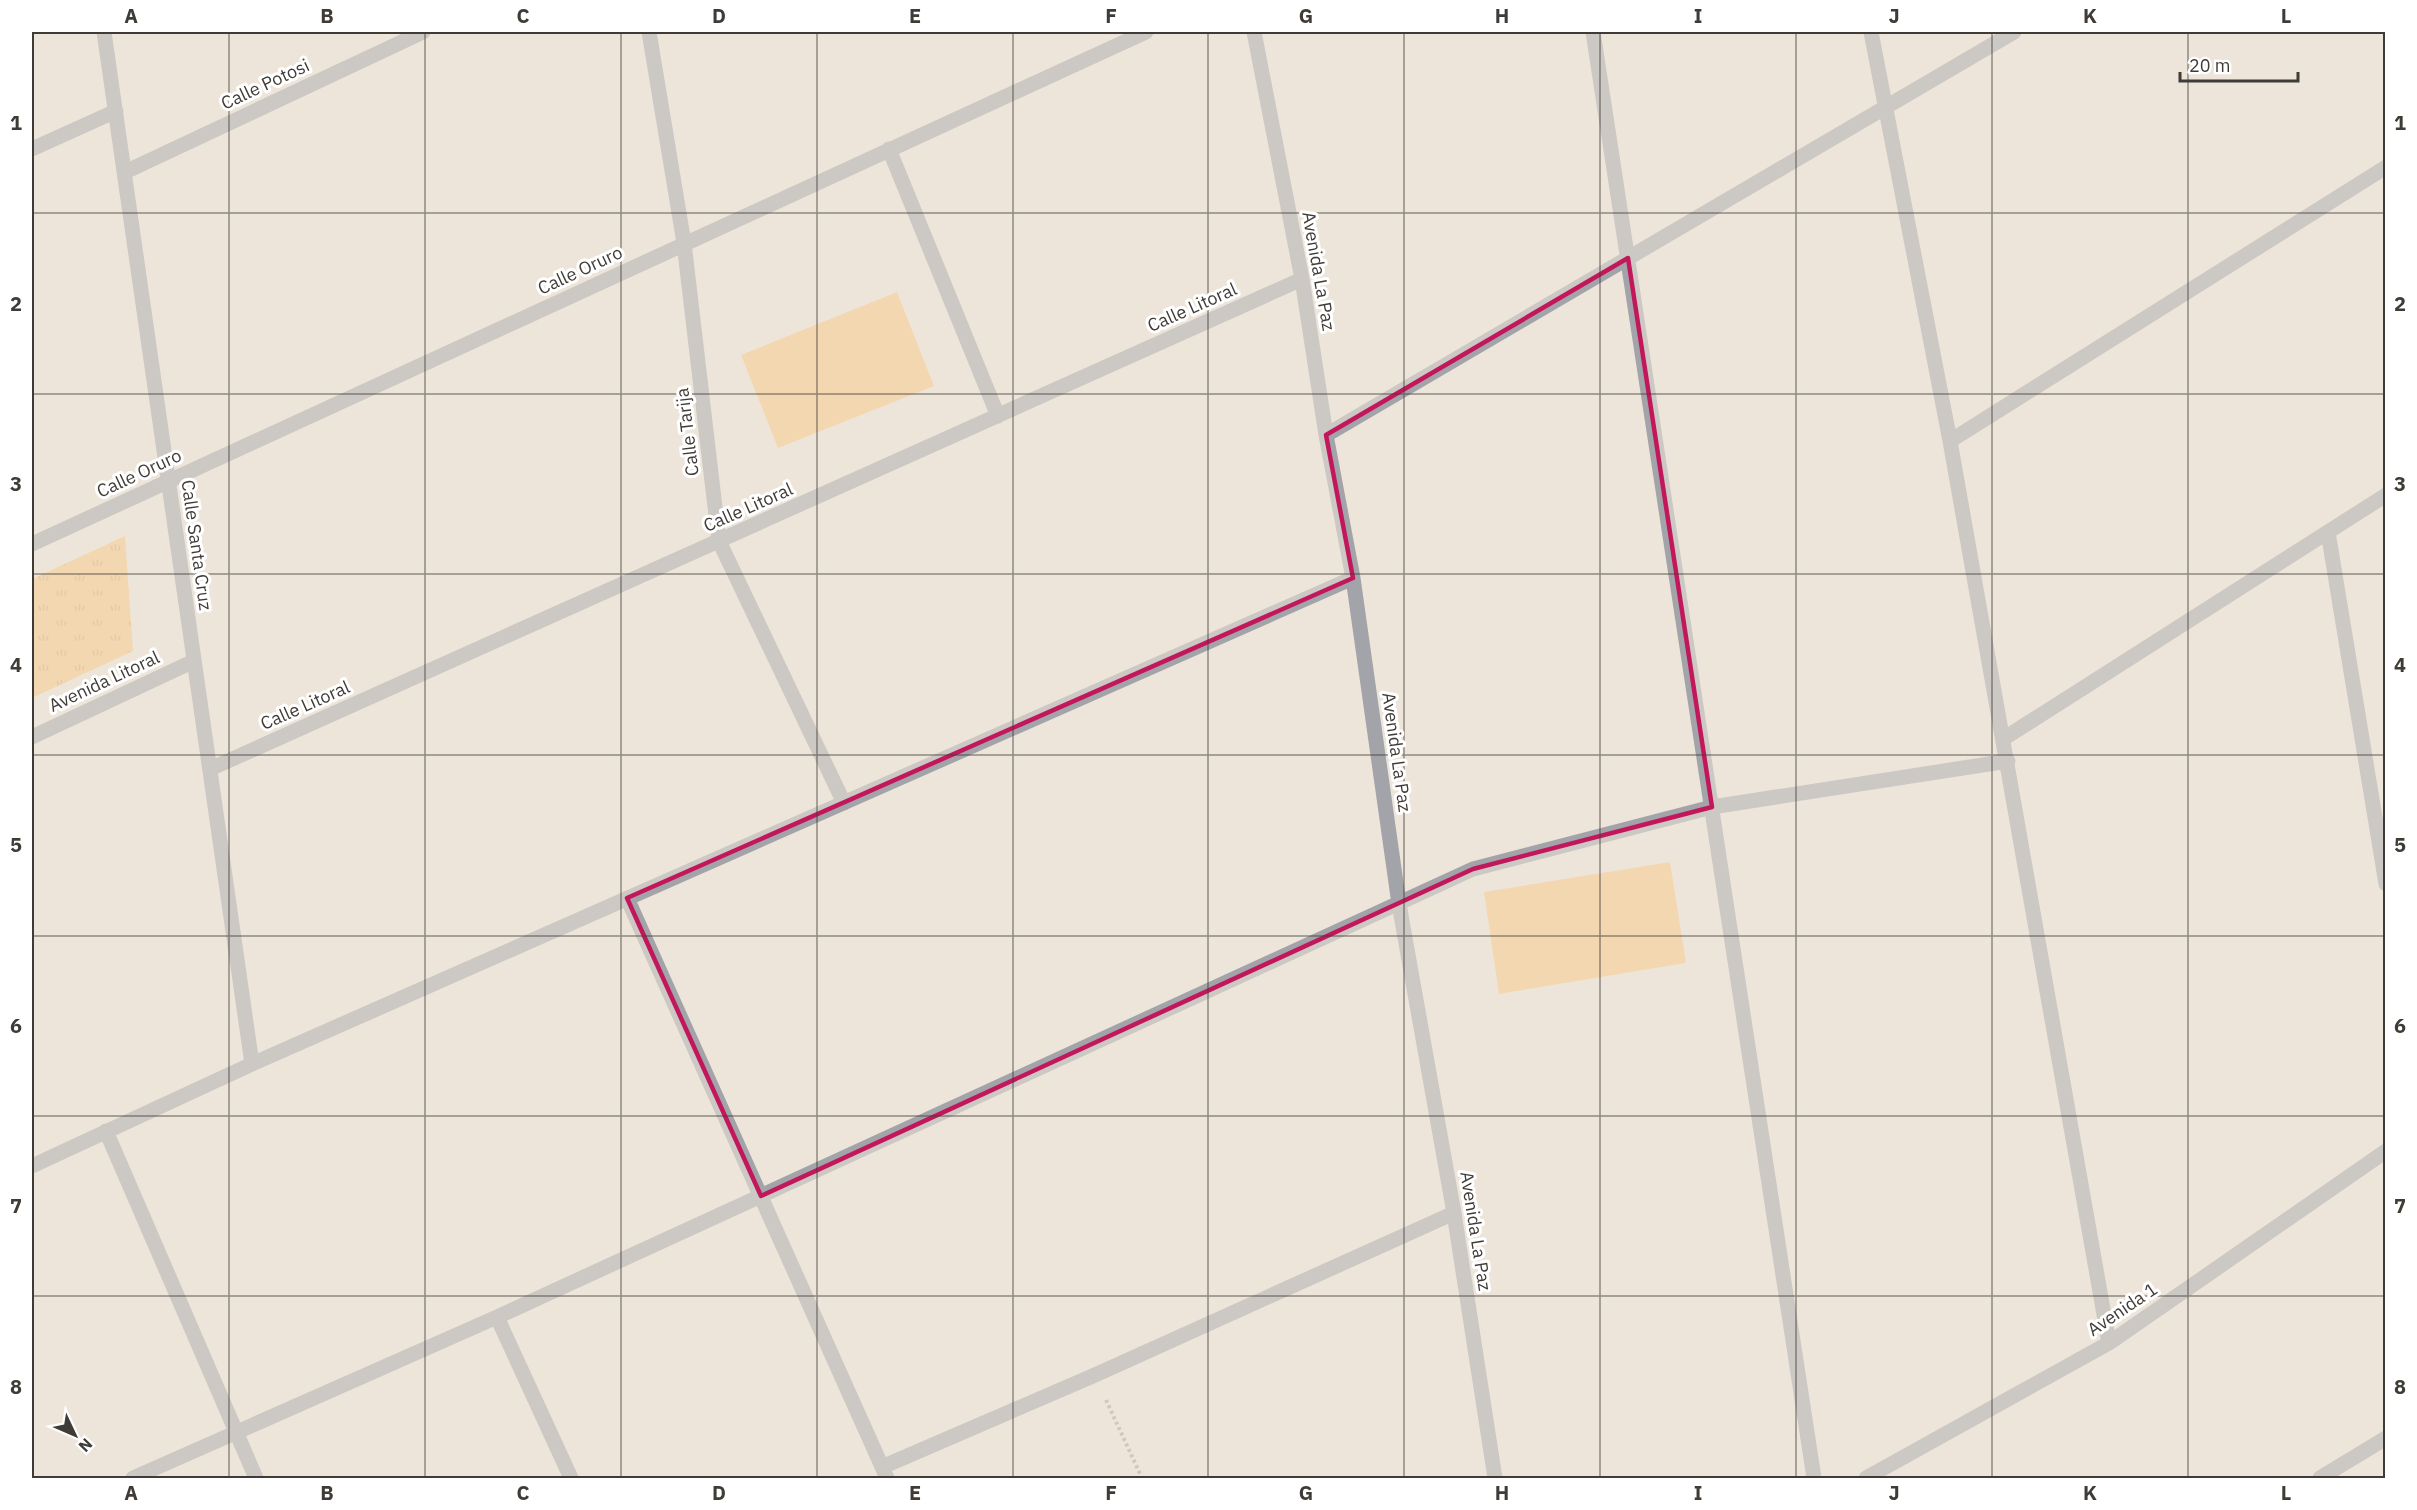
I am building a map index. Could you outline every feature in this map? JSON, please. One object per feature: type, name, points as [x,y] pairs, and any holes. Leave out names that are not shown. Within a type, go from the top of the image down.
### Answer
[{"type":"street","name":"Calle Santa Cruz","points":[[104,32],[252,1064]]},
{"type":"street","name":"Calle Potosi","points":[[125,172],[423,32]]},
{"type":"street","name":"Calle Tarija","points":[[649,32],[684,243],[719,541],[844,803]]},
{"type":"street","name":"Calle Oruro","points":[[32,544],[1146,32]]},
{"type":"street","name":"Avenida La Paz","points":[[1254,32],[1302,279],[1326,435],[1353,578],[1399,904],[1454,1213],[1495,1479]]},
{"type":"street","points":[[1593,32],[1814,1479]]},
{"type":"street","points":[[1871,32],[1950,441],[2109,1343]]},
{"type":"street","points":[[1326,435],[2014,32]]},
{"type":"street","points":[[32,149],[116,111]]},
{"type":"street","points":[[889,149],[998,416]]},
{"type":"street","points":[[1950,441],[2385,167]]},
{"type":"street","name":"Calle Litoral","points":[[210,769],[1302,279]]},
{"type":"street","points":[[2003,739],[2385,495]]},
{"type":"street","points":[[2328,532],[2385,884]]},
{"type":"street","points":[[32,1166],[252,1064],[1353,578]]},
{"type":"street","name":"Avenida Litoral","points":[[32,737],[194,661]]},
{"type":"street","points":[[133,1479],[497,1317],[1473,869],[1712,807],[2008,761]]},
{"type":"street","points":[[627,898],[884,1473],[1454,1213]]},
{"type":"street","points":[[106,1131],[256,1479]]},
{"type":"street","name":"Avenida 1","points":[[1866,1479],[2109,1343],[2385,1151]]},
{"type":"street","points":[[497,1317],[571,1479]]},
{"type":"street","points":[[2320,1479],[2385,1438]]},
{"type":"path","points":[[1095,1375],[1142,1479]]},
{"type":"highlighted area","points":[[1628,258],[1712,807],[1473,869],[761,1196],[627,898],[1353,578],[1326,435]]},
{"type":"green space","points":[[897,292],[934,386],[778,448],[741,355]]},
{"type":"green space","points":[[125,536],[133,651],[32,698],[32,579]]},
{"type":"green space","points":[[1670,862],[1686,963],[1499,994],[1484,892]]}]
